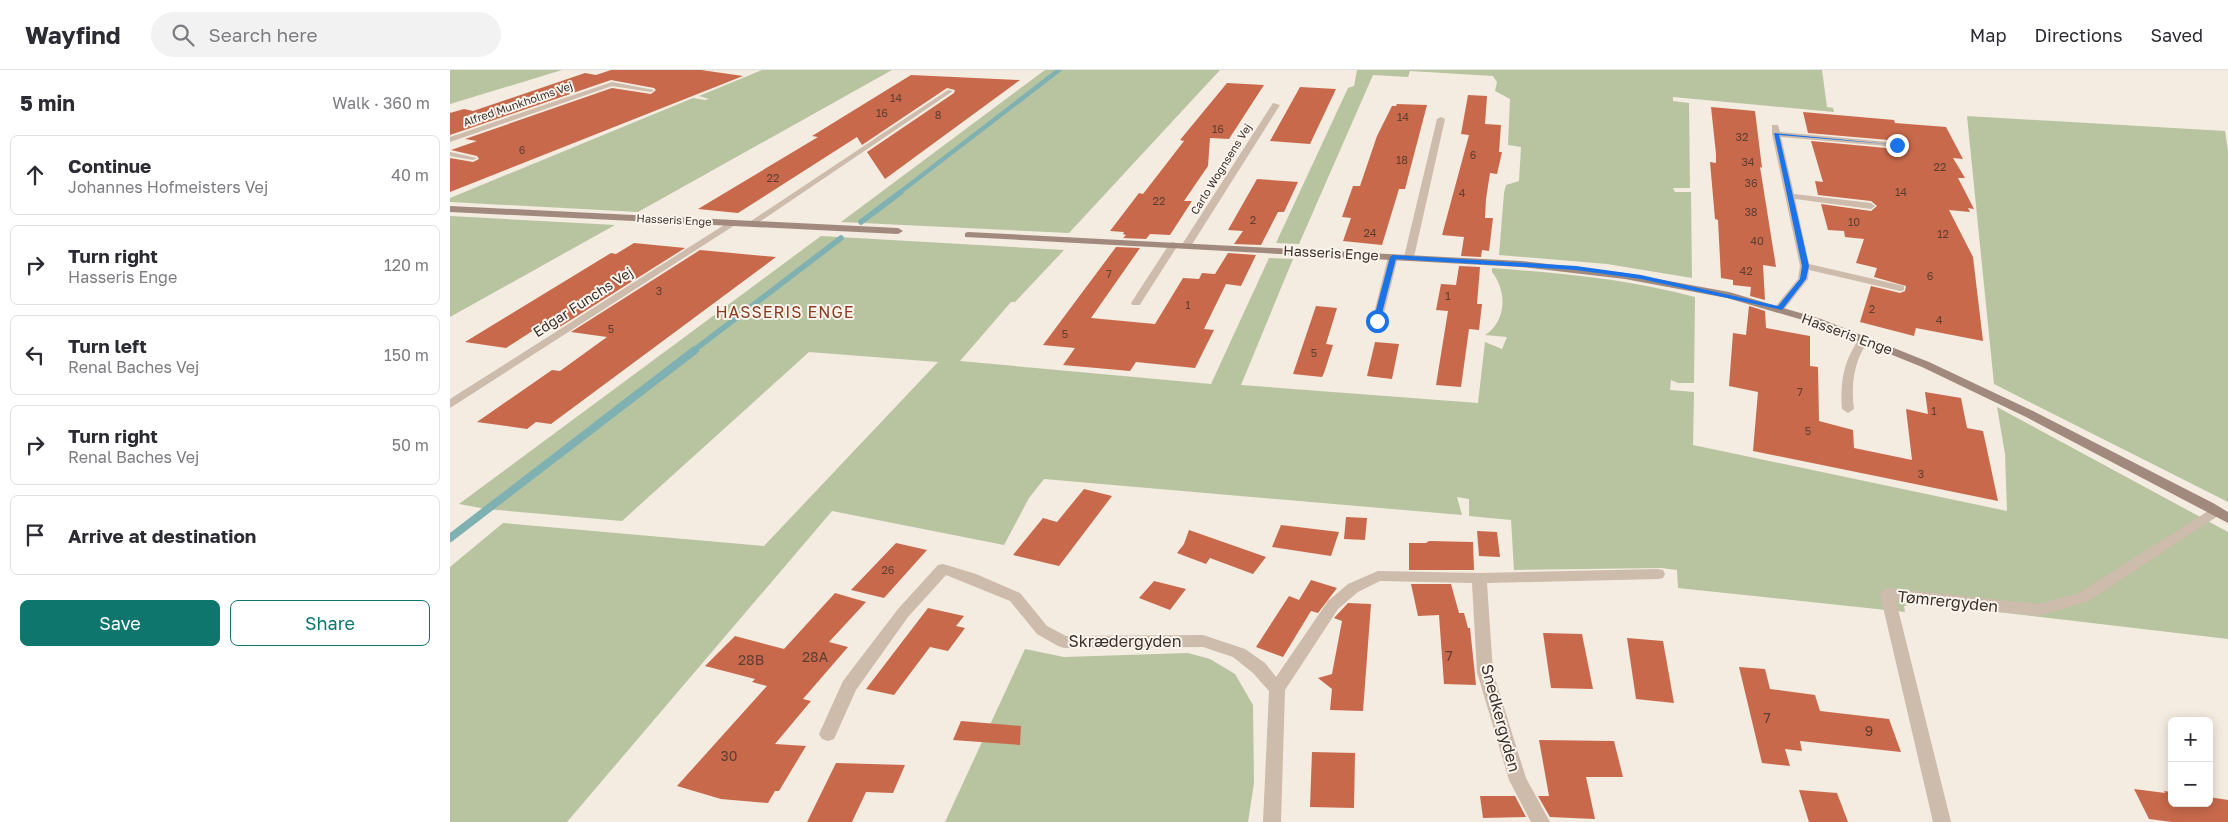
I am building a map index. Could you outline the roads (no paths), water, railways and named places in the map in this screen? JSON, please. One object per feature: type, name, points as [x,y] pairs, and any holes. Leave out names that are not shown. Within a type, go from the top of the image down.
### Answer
[{"type":"street","name":"Alfred Munkholms Vej","points":[[450,140],[612,84],[651,90]]},
{"type":"street","points":[[752,223],[950,91]]},
{"type":"street","name":"Carlo Wognsens Vej","points":[[1186,246],[1276,105]]},
{"type":"street","points":[[1409,257],[1441,119]]},
{"type":"street","points":[[1780,309],[1803,279],[1805,266],[1775,130],[1897,145]]},
{"type":"street","points":[[450,154],[473,158]]},
{"type":"street","points":[[1790,196],[1871,206]]},
{"type":"street","name":"Hasseris Enge","points":[[450,209],[898,231]]},
{"type":"street","name":"Edgar Funchs Vej","points":[[450,404],[732,223]]},
{"type":"street","name":"Hasseris Enge","points":[[968,235],[1522,263],[1625,275],[1699,289],[1780,309],[1865,338],[1972,384],[2224,515]]},
{"type":"street","points":[[1136,303],[1173,245]]},
{"type":"street","points":[[1377,321],[1393,257]]},
{"type":"street","points":[[1805,266],[1900,288]]},
{"type":"street","points":[[1848,409],[1847,370],[1852,355],[1865,338]]},
{"type":"street","name":"Tømrergyden","points":[[1942,822],[1887,594],[2038,610],[2084,598],[2224,515]]},
{"type":"street","name":"Skrædergyden","points":[[828,734],[849,686],[903,612],[943,569],[971,578],[1015,597],[1042,630],[1064,642],[1202,641],[1239,653],[1259,668],[1277,689]]},
{"type":"street","points":[[1272,822],[1277,689],[1333,606],[1353,588],[1378,576],[1480,578],[1658,574]]},
{"type":"street","name":"Snedkergyden","points":[[1480,578],[1485,672],[1518,780],[1541,822]]},
{"type":"waterway","points":[[899,193],[1059,70]]},
{"type":"waterway","points":[[861,222],[901,192]]},
{"type":"waterway","points":[[693,351],[841,238]]},
{"type":"waterway","points":[[450,538],[695,350]]},
{"type":"district","name":"HASSERIS ENGE","points":[[785,312]]}]
